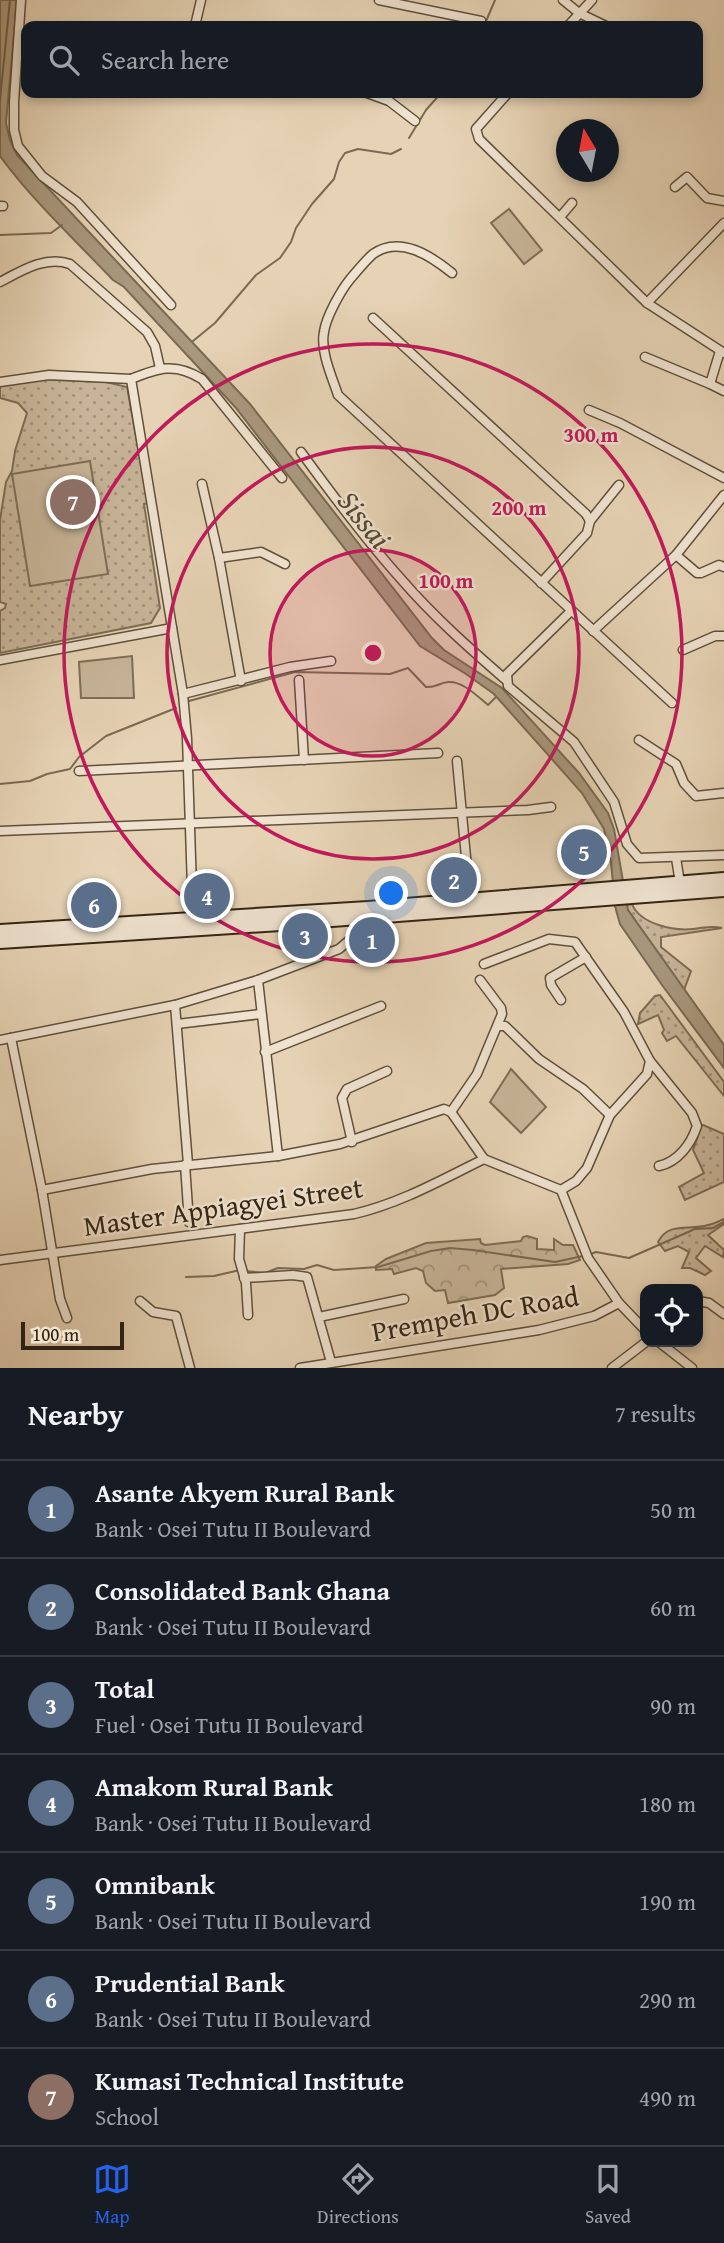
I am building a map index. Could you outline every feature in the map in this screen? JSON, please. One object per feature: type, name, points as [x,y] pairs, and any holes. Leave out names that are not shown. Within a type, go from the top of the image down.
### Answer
[{"type":"main road","points":[[633,893],[680,883],[724,879]]},
{"type":"main road","points":[[0,942],[369,917],[633,893],[724,890]]},
{"type":"main road","points":[[0,930],[470,900],[608,895]]},
{"type":"street","points":[[21,0],[14,102],[14,130],[18,146],[42,176],[77,202],[171,305]]},
{"type":"street","points":[[196,21],[201,0]]},
{"type":"street","points":[[379,0],[429,4],[481,21]]},
{"type":"street","points":[[563,0],[579,13],[596,21]]},
{"type":"street","points":[[572,21],[592,0]]},
{"type":"street","points":[[381,98],[389,101],[415,121]]},
{"type":"street","points":[[503,98],[476,129],[477,134],[647,303],[722,352],[710,384]]},
{"type":"street","points":[[674,187],[687,177],[707,198],[724,201]]},
{"type":"street","points":[[560,217],[572,203]]},
{"type":"street","points":[[647,303],[724,223]]},
{"type":"street","points":[[452,273],[436,261],[407,247],[384,249],[370,256],[344,286],[325,327],[323,338],[340,398],[672,702]]},
{"type":"street","points":[[0,282],[25,268],[46,262],[60,261],[70,264],[147,332],[155,346],[160,368]]},
{"type":"street","points":[[373,318],[522,454],[586,514],[590,521]]},
{"type":"street","points":[[645,357],[724,391]]},
{"type":"street","points":[[0,382],[48,375],[131,379],[160,368],[192,373],[202,379],[282,478]]},
{"type":"street","points":[[131,379],[183,694],[193,918]]},
{"type":"street","points":[[589,410],[620,423],[724,478]]},
{"type":"street","points":[[301,452],[343,510],[402,581],[506,680]]},
{"type":"street","points":[[202,484],[219,558],[241,681]]},
{"type":"street","points":[[541,583],[587,533],[590,521],[619,485]]},
{"type":"street","points":[[593,631],[676,555],[724,495]]},
{"type":"street","points":[[219,558],[261,552],[285,564]]},
{"type":"street","points":[[676,555],[697,573],[719,565],[724,567]]},
{"type":"street","points":[[571,611],[507,674],[508,686],[574,742],[583,753],[614,802],[631,852],[639,858],[724,855]]},
{"type":"street","points":[[0,660],[172,628]]},
{"type":"street","points":[[683,650],[715,636],[724,636]]},
{"type":"street","points":[[183,694],[290,667],[331,661]]},
{"type":"street","points":[[299,680],[304,760]]},
{"type":"street","points":[[639,740],[676,764],[684,783],[696,796],[724,793]]},
{"type":"street","points":[[79,771],[438,754]]},
{"type":"street","points":[[457,761],[470,900]]},
{"type":"street","points":[[0,831],[551,807]]},
{"type":"street","points":[[676,858],[680,883]]},
{"type":"street","points":[[0,1040],[175,1005],[257,981],[339,949],[360,932],[369,917]]},
{"type":"street","points":[[484,964],[549,939],[575,942],[624,1012],[650,1061],[692,1113],[697,1126],[683,1152],[669,1163],[659,1166]]},
{"type":"street","points":[[561,1000],[551,985],[550,978],[586,957]]},
{"type":"street","points":[[451,1112],[477,1074],[499,1026],[501,1008],[480,980]]},
{"type":"street","points":[[257,981],[278,1156]]},
{"type":"street","points":[[175,1005],[189,1222]]},
{"type":"street","points":[[265,1052],[381,1006]]},
{"type":"street","points":[[177,1024],[261,1014]]},
{"type":"street","points":[[499,1026],[505,1026],[539,1059],[583,1089],[610,1115]]},
{"type":"street","points":[[11,1038],[42,1190],[60,1299],[67,1318]]},
{"type":"street","points":[[561,1190],[576,1181],[587,1168],[610,1115],[647,1074],[650,1061]]},
{"type":"street","points":[[352,1142],[343,1094],[347,1089],[387,1071]]},
{"type":"street","points":[[42,1190],[186,1164],[278,1156],[352,1142],[440,1110],[451,1112],[484,1159],[561,1190],[582,1247],[619,1303]]},
{"type":"street","name":"Master Appiagyei Street","points":[[0,1260],[336,1217],[383,1207],[415,1195],[484,1159]]},
{"type":"street","points":[[240,1230],[239,1259],[248,1315]]},
{"type":"street","points":[[244,1278],[285,1275],[307,1277],[331,1362]]},
{"type":"street","points":[[319,1317],[404,1299]]},
{"type":"street","points":[[140,1301],[153,1312],[176,1316],[190,1368]]},
{"type":"street","points":[[703,1302],[724,1314]]},
{"type":"street","name":"Prempeh DC Road","points":[[300,1368],[539,1330],[594,1316],[619,1303],[640,1325]]},
{"type":"street","points":[[612,1368],[640,1347]]},
{"type":"street","points":[[665,1347],[692,1368]]},
{"type":"green space","points":[[509,209],[542,250],[524,264],[491,223]]},
{"type":"green space","points":[[39,379],[106,382],[127,387],[148,503],[144,504],[160,608],[151,623],[0,653],[0,611],[6,604],[0,602],[0,520],[6,482],[12,471],[15,451],[27,413],[18,403],[0,398],[0,386]]},
{"type":"green space","points":[[90,461],[108,574],[30,586],[12,474]]},
{"type":"green space","points":[[132,656],[134,698],[81,698],[79,662]]},
{"type":"green space","points":[[632,904],[642,917],[658,925],[685,929],[722,928],[661,937],[661,947],[691,971],[684,990],[628,910],[626,905]]},
{"type":"green space","points":[[660,995],[724,1082],[724,1096],[676,1036],[667,1041],[662,1033],[664,1030],[658,1015],[638,1024],[640,1013],[655,996]]},
{"type":"green space","points":[[511,1069],[546,1107],[521,1133],[490,1102]]},
{"type":"green space","points":[[703,1125],[724,1134],[724,1182],[685,1200],[679,1187],[704,1173],[693,1150],[698,1126]]},
{"type":"green space","points":[[724,1219],[724,1224],[708,1235],[724,1250],[723,1257],[705,1246],[696,1258],[711,1271],[705,1275],[690,1268],[682,1268],[689,1252],[678,1246],[665,1251],[658,1242],[668,1231],[701,1227]]},
{"type":"green space","points":[[527,1236],[537,1239],[537,1249],[554,1250],[554,1239],[563,1245],[573,1245],[580,1260],[568,1264],[501,1269],[504,1288],[495,1295],[448,1303],[445,1290],[435,1291],[426,1283],[423,1271],[416,1268],[394,1274],[392,1269],[376,1270],[376,1266],[386,1259],[426,1243],[480,1239],[485,1245],[521,1241]]},
{"type":"water","points":[[0,0],[17,0],[6,123],[17,155],[250,404],[432,638],[444,650],[502,688],[579,773],[608,813],[614,829],[628,910],[724,1045],[724,1068],[620,924],[604,829],[582,793],[494,694],[420,646],[236,408],[124,287],[113,280],[55,220],[0,156]]},
{"type":"waterway","points":[[486,21],[495,0]]},
{"type":"waterway","points":[[409,138],[437,98]]},
{"type":"waterway","points":[[193,341],[215,323],[256,275],[280,258],[312,204],[334,179],[345,153],[358,149],[391,154],[401,149]]},
{"type":"waterway","points":[[0,235],[51,233],[62,225]]},
{"type":"waterway","points":[[189,701],[295,672],[390,674],[408,668],[426,687],[454,682],[470,690],[488,705],[496,697]]},
{"type":"waterway","points":[[0,784],[30,781],[70,769],[79,757],[106,736],[176,708]]},
{"type":"waterway","points":[[591,1254],[596,1252],[629,1258],[695,1229],[713,1228],[724,1222]]},
{"type":"waterway","points":[[245,1271],[265,1273],[278,1268],[304,1269],[317,1265],[334,1270],[378,1267],[450,1248],[555,1262],[583,1256]]},
{"type":"waterway","points":[[186,1277],[214,1276],[240,1270]]},
{"type":"place","name":"Kumasi Technical Institute","points":[[73,502]]},
{"type":"place","name":"Omnibank","points":[[584,852]]},
{"type":"place","name":"Consolidated Bank Ghana","points":[[454,880]]},
{"type":"place","name":"Amakom Rural Bank","points":[[207,896]]},
{"type":"place","name":"Prudential Bank","points":[[94,905]]},
{"type":"place","name":"Total","points":[[305,936]]},
{"type":"place","name":"Asante Akyem Rural Bank","points":[[372,940]]},
{"type":"water label","name":"Sissai","points":[[365,519]]}]
